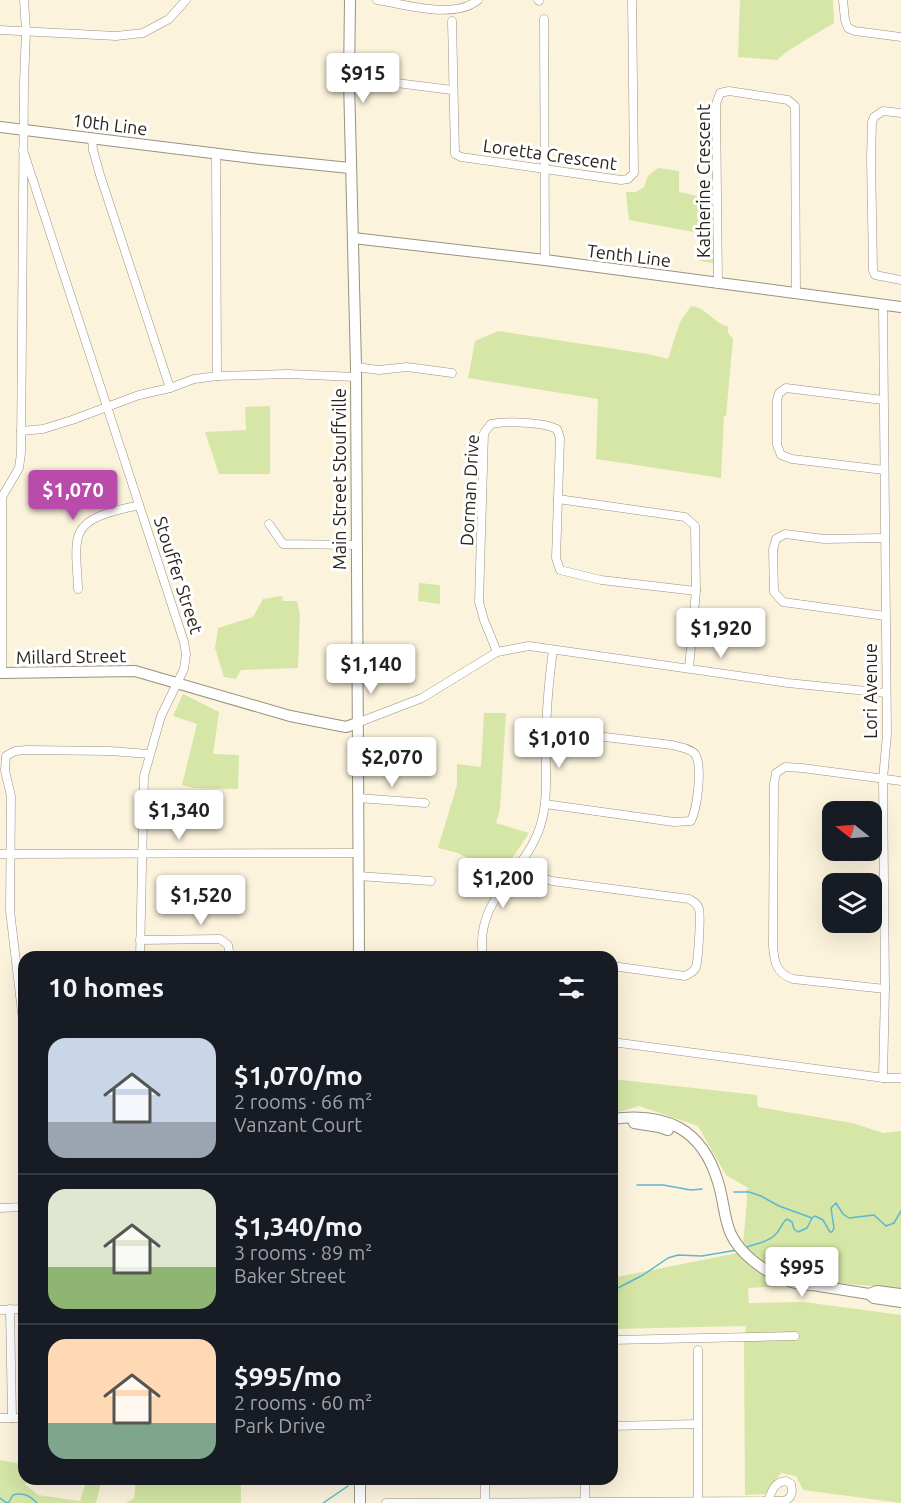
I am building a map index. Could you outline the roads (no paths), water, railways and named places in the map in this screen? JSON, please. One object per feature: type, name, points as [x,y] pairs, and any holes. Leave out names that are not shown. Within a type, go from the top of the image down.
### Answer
[{"type":"street","points":[[1,673],[2,504],[4,492],[21,461],[23,129],[26,31],[24,0]]},
{"type":"street","points":[[0,30],[116,36],[143,33],[169,19],[186,0]]},
{"type":"street","name":"Main Street Stouffville","points":[[350,0],[350,168],[356,372],[359,951]]},
{"type":"street","points":[[377,0],[452,11],[478,0]]},
{"type":"street","name":"Loretta Crescent","points":[[452,21],[455,154],[460,157],[621,180],[632,178],[634,173],[632,0]]},
{"type":"street","points":[[843,0],[848,28],[901,37]]},
{"type":"street","points":[[544,19],[545,260]]},
{"type":"street","points":[[349,80],[365,79],[452,90]]},
{"type":"street","name":"Katherine Crescent","points":[[718,284],[716,104],[720,93],[729,91],[788,100],[795,106],[796,294]]},
{"type":"street","points":[[901,114],[883,111],[874,117],[871,158],[873,270],[875,275],[880,277],[901,280]]},
{"type":"street","name":"10th Line","points":[[0,127],[216,154]]},
{"type":"street","points":[[92,139],[106,194],[170,388]]},
{"type":"street","name":"Stouffer Street","points":[[23,150],[183,642],[185,660],[177,684],[161,716],[149,754],[142,788],[140,951]]},
{"type":"street","points":[[217,376],[216,154],[350,168]]},
{"type":"street","name":"Tenth Line","points":[[353,238],[545,260],[901,307]]},
{"type":"street","name":"Lori Avenue","points":[[883,305],[886,693],[883,1078]]},
{"type":"street","points":[[21,431],[43,429],[139,395],[170,388],[185,381],[217,376],[356,372],[407,367],[452,373]]},
{"type":"street","points":[[883,400],[786,388],[779,393],[777,400],[777,445],[782,455],[792,459],[884,470]]},
{"type":"street","name":"Dorman Drive","points":[[497,652],[479,602],[484,433],[490,424],[542,424],[557,429],[560,438],[556,558],[560,570],[601,580],[696,591]]},
{"type":"street","points":[[558,499],[685,517],[695,526],[697,534],[696,591],[689,668]]},
{"type":"street","points":[[78,589],[77,543],[80,532],[99,518],[139,505]]},
{"type":"street","points":[[268,524],[283,544],[356,545]]},
{"type":"street","points":[[885,538],[824,539],[785,534],[776,539],[773,550],[773,568],[774,592],[783,602],[885,616]]},
{"type":"street","points":[[177,684],[290,716],[345,727],[422,698],[497,652],[529,646],[788,683],[886,693]]},
{"type":"street","points":[[482,951],[487,913],[535,840],[540,826],[547,780],[548,684],[553,650]]},
{"type":"street","name":"Millard Street","points":[[1,673],[135,671],[177,684]]},
{"type":"street","points":[[544,804],[674,822],[691,821],[697,801],[698,767],[696,755],[690,750],[672,745],[546,730]]},
{"type":"street","points":[[18,981],[12,933],[11,796],[6,771],[6,756],[15,751],[27,750],[149,754]]},
{"type":"street","points":[[885,989],[793,979],[784,976],[777,968],[774,962],[773,945],[774,784],[776,773],[785,767],[901,781]]},
{"type":"street","points":[[358,798],[425,803]]},
{"type":"street","points":[[0,854],[357,853]]},
{"type":"street","points":[[519,864],[540,877],[552,880],[689,899],[696,903],[699,909],[699,924],[696,966],[692,973],[685,976],[618,967]]},
{"type":"street","points":[[358,876],[431,881]]},
{"type":"street","points":[[140,940],[220,939],[228,945],[230,951]]},
{"type":"street","points":[[618,1043],[883,1078],[901,1078]]},
{"type":"street","points":[[618,1118],[634,1116],[655,1118],[682,1129],[701,1146],[719,1184],[726,1225],[752,1260],[770,1272],[792,1282],[869,1294],[877,1291],[901,1294]]},
{"type":"street","points":[[618,1125],[634,1123],[659,1127],[678,1135],[712,1166]]},
{"type":"street","points":[[0,1208],[18,1207]]},
{"type":"street","points":[[869,1294],[874,1298],[901,1302]]},
{"type":"street","points":[[10,1309],[12,1418]]},
{"type":"street","points":[[0,1310],[18,1309]]},
{"type":"street","points":[[618,1341],[795,1336]]},
{"type":"street","points":[[698,1350],[698,1502]]},
{"type":"street","points":[[0,1418],[18,1418]]},
{"type":"street","points":[[618,1426],[698,1424]]},
{"type":"street","points":[[360,1485],[360,1503]]},
{"type":"street","points":[[485,1485],[485,1503]]},
{"type":"street","points":[[585,1485],[585,1503]]},
{"type":"street","points":[[386,1503],[768,1501]]},
{"type":"waterway","points":[[637,1185],[702,1189]]},
{"type":"waterway","points":[[734,1192],[749,1192],[779,1206],[812,1218],[815,1216],[823,1220],[830,1232],[834,1228],[831,1208],[836,1203],[843,1214],[849,1218],[874,1215],[886,1226],[894,1223],[901,1211]]},
{"type":"waterway","points":[[747,1247],[772,1237],[787,1219],[792,1222],[794,1229],[798,1232],[807,1228],[812,1218]]},
{"type":"waterway","points":[[618,1288],[668,1258],[678,1255],[702,1256],[737,1250]]},
{"type":"waterway","points":[[323,1503],[348,1486]]},
{"type":"waterway","points":[[0,1498],[7,1503],[13,1495],[23,1494],[37,1503]]}]
